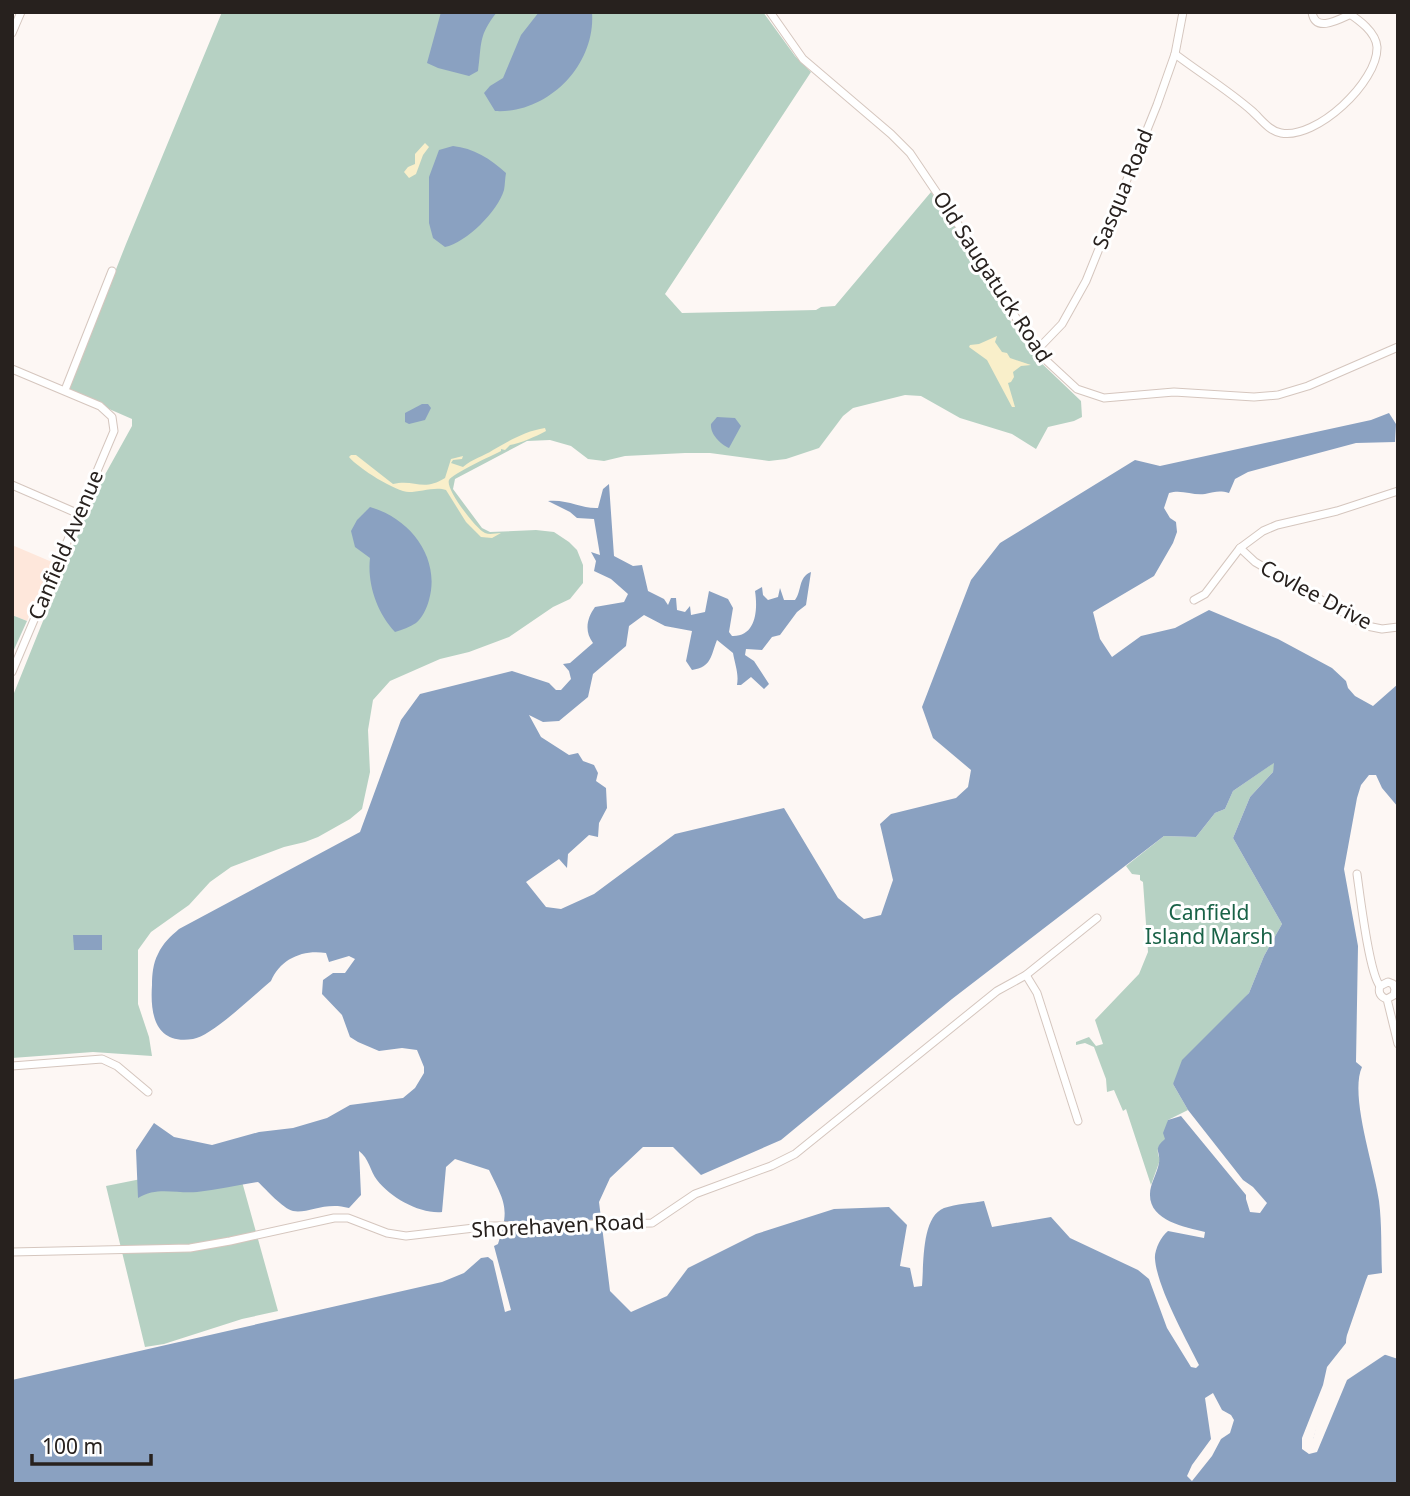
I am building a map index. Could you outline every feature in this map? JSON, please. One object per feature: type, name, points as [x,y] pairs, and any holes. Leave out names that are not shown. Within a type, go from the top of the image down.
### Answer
[{"type":"street","points":[[12,33],[21,12]]},
{"type":"street","name":"Old Saugatuck Road","points":[[770,12],[803,59],[910,153],[1036,351],[1069,384],[1104,398],[1174,392],[1254,397],[1278,395],[1300,389],[1398,347]]},
{"type":"street","name":"Sasqua Road","points":[[1036,351],[1062,324],[1086,281],[1124,190],[1175,54],[1183,12]]},
{"type":"street","points":[[1175,54],[1252,111],[1270,128],[1279,133],[1306,131],[1350,99],[1375,63],[1377,46],[1371,32],[1349,13],[1324,25],[1312,18],[1312,12]]},
{"type":"street","points":[[12,369],[65,390],[112,271]]},
{"type":"street","name":"Canfield Avenue","points":[[12,673],[114,431],[112,418],[100,406],[65,390]]},
{"type":"street","points":[[12,485],[79,514]]},
{"type":"street","points":[[1194,600],[1205,594],[1240,548],[1263,531],[1398,491]]},
{"type":"street","name":"Covlee Drive","points":[[1240,548],[1255,562],[1367,626],[1382,629],[1398,627]]},
{"type":"street","points":[[1357,874],[1372,964],[1380,994],[1387,999],[1398,1044]]},
{"type":"street","name":"Shorehaven Road","points":[[12,1252],[190,1248],[334,1217],[348,1218],[401,1236],[491,1226],[656,1222],[695,1194],[772,1166],[795,1154],[997,991],[1026,975],[1097,918]]},
{"type":"street","points":[[1026,975],[1037,993],[1078,1121]]},
{"type":"street","points":[[1380,986],[1388,982],[1395,986],[1394,995],[1387,999]]},
{"type":"street","points":[[12,1066],[102,1059],[117,1066],[148,1092]]},
{"type":"shaded area","points":[[12,545],[52,562],[27,621],[12,615]]},
{"type":"green space","points":[[222,12],[763,12],[795,56],[811,72],[665,294],[682,313],[816,310],[835,306],[931,192],[959,231],[1019,336],[1034,356],[1081,401],[1082,417],[1048,427],[1036,449],[1012,434],[960,418],[921,396],[905,395],[853,408],[843,416],[819,448],[786,459],[769,461],[710,453],[685,453],[625,456],[604,461],[588,459],[571,446],[550,440],[527,441],[455,479],[453,489],[482,528],[490,532],[554,532],[569,542],[577,550],[583,565],[583,583],[570,599],[553,607],[509,637],[469,652],[440,659],[390,681],[373,700],[368,730],[370,772],[362,809],[318,837],[231,867],[210,882],[189,905],[151,932],[138,950],[138,1004],[152,1056],[93,1052],[12,1058],[12,698],[102,480],[132,426],[132,419],[68,391]]},
{"type":"green space","points":[[12,615],[27,621],[12,654]]},
{"type":"green space","name":"Canfield Island Marsh","points":[[1275,762],[1273,772],[1250,797],[1233,838],[1282,924],[1264,956],[1249,993],[1173,1084],[1188,1110],[1168,1120],[1166,1139],[1158,1148],[1160,1160],[1151,1185],[1126,1109],[1123,1111],[1114,1090],[1107,1092],[1106,1079],[1094,1047],[1085,1043],[1076,1045],[1076,1042],[1089,1037],[1096,1046],[1103,1044],[1095,1020],[1139,974],[1148,952],[1143,882],[1140,875],[1132,874],[1126,866],[1164,836],[1196,837],[1215,813],[1225,809],[1233,791]]},
{"type":"green space","points":[[236,1160],[278,1311],[145,1347],[106,1186]]},
{"type":"sand","points":[[425,143],[429,147],[416,174],[409,178],[404,172],[415,164],[415,154]]},
{"type":"sand","points":[[997,336],[995,342],[1002,352],[1007,353],[1010,358],[1031,365],[1021,366],[1013,372],[1014,377],[1008,383],[1015,407],[1012,407],[987,360],[969,347]]},
{"type":"sand","points":[[545,428],[546,431],[510,445],[505,450],[501,449],[449,480],[456,500],[475,524],[485,533],[501,533],[492,538],[481,537],[466,522],[446,490],[403,491],[378,479],[349,457],[356,455],[393,484],[425,485],[445,478],[451,459],[463,456],[451,463],[463,467],[518,437]]},
{"type":"water","points":[[441,12],[497,12],[484,34],[478,71],[469,76],[427,63]]},
{"type":"water","points":[[539,12],[592,12],[586,51],[577,68],[550,95],[514,110],[495,111],[484,93],[503,78],[521,35]]},
{"type":"water","points":[[453,146],[481,155],[506,173],[501,198],[488,216],[471,233],[445,247],[433,238],[429,223],[429,177],[439,150]]},
{"type":"water","points":[[422,404],[428,404],[431,408],[425,420],[409,424],[405,422],[405,413]]},
{"type":"water","points":[[1389,413],[1396,424],[1395,442],[1356,443],[1248,472],[1235,479],[1229,493],[1169,493],[1164,508],[1176,522],[1177,532],[1154,576],[1093,612],[1100,639],[1112,657],[1141,636],[1175,628],[1209,610],[1278,639],[1332,668],[1346,681],[1355,696],[1373,706],[1398,684],[1398,807],[1382,788],[1376,775],[1369,775],[1361,785],[1357,798],[1344,869],[1358,946],[1356,1062],[1362,1067],[1359,1079],[1361,1113],[1379,1201],[1382,1273],[1368,1275],[1347,1335],[1345,1351],[1329,1372],[1311,1448],[1339,1384],[1380,1353],[1398,1359],[1398,1484],[12,1484],[12,1380],[442,1282],[464,1273],[481,1258],[488,1257],[493,1261],[505,1312],[511,1310],[494,1246],[498,1244],[502,1232],[504,1206],[489,1170],[455,1159],[446,1167],[442,1212],[433,1212],[406,1204],[390,1193],[377,1180],[359,1151],[361,1195],[349,1208],[332,1206],[293,1211],[258,1182],[197,1192],[152,1192],[138,1198],[136,1150],[154,1123],[174,1137],[212,1145],[259,1132],[293,1128],[327,1118],[350,1105],[403,1098],[415,1088],[424,1073],[417,1050],[402,1048],[379,1051],[358,1042],[350,1037],[342,1015],[322,994],[323,980],[333,973],[345,973],[355,959],[349,956],[329,962],[326,953],[293,957],[280,967],[271,981],[211,1031],[193,1039],[180,1040],[163,1032],[154,1016],[154,965],[162,946],[179,929],[360,832],[401,720],[420,694],[512,671],[549,683],[556,690],[561,690],[571,679],[563,664],[570,663],[593,643],[588,634],[588,625],[595,607],[624,602],[628,594],[611,579],[594,571],[596,561],[591,552],[600,555],[594,519],[577,518],[548,501],[598,508],[603,489],[609,484],[614,556],[633,566],[642,565],[648,591],[664,599],[668,605],[671,598],[676,598],[677,610],[685,612],[690,606],[691,615],[705,612],[709,591],[728,599],[733,608],[729,632],[732,636],[740,635],[751,627],[756,606],[755,591],[762,587],[763,595],[768,600],[778,597],[780,588],[784,600],[795,600],[804,577],[811,572],[806,605],[797,612],[780,635],[772,637],[762,650],[746,649],[745,655],[754,661],[769,684],[764,689],[751,677],[737,685],[733,653],[717,640],[707,663],[692,670],[686,661],[692,631],[665,626],[644,615],[629,626],[626,646],[593,674],[588,697],[559,721],[543,722],[529,715],[541,737],[569,755],[578,753],[583,761],[594,765],[598,773],[596,781],[606,788],[607,808],[599,823],[598,837],[589,835],[568,854],[567,868],[559,859],[526,882],[546,907],[561,909],[594,894],[675,834],[784,808],[838,898],[864,919],[881,915],[893,880],[880,824],[891,814],[956,798],[968,787],[971,770],[933,738],[922,707],[971,580],[1000,543],[1135,460],[1160,466],[1371,420]],"holes":[[[1274,763],[1273,772],[1250,797],[1233,838],[1282,924],[1264,956],[1249,993],[1182,1060],[1173,1084],[1188,1110],[1243,1180],[1267,1203],[1260,1213],[1250,1212],[1246,1195],[1181,1116],[1168,1120],[1163,1133],[1165,1139],[1158,1148],[1159,1163],[1150,1190],[1151,1203],[1162,1217],[1205,1232],[1204,1238],[1168,1231],[1155,1256],[1161,1284],[1199,1365],[1196,1368],[1191,1367],[1167,1328],[1149,1279],[1138,1270],[1070,1238],[1051,1217],[992,1227],[984,1201],[944,1208],[931,1221],[925,1242],[922,1286],[914,1287],[910,1268],[900,1266],[907,1225],[889,1207],[834,1209],[756,1234],[688,1268],[667,1296],[631,1312],[610,1291],[599,1202],[610,1178],[643,1147],[673,1147],[701,1175],[781,1140],[952,999],[1164,836],[1196,837],[1215,813],[1225,809],[1233,791]]]},
{"type":"water","points":[[717,417],[735,418],[741,426],[729,448],[719,441],[712,431],[711,424]]},
{"type":"water","points":[[370,507],[385,512],[409,530],[426,555],[430,569],[432,584],[424,613],[416,623],[395,632],[383,616],[375,598],[370,578],[370,558],[355,547],[351,531],[357,520]]},
{"type":"water","points":[[73,935],[102,935],[102,950],[74,950]]},
{"type":"pier","points":[[1347,1335],[1350,1342],[1348,1352],[1332,1374],[1313,1440],[1336,1382],[1379,1350],[1389,1352],[1347,1380],[1317,1452],[1309,1454],[1302,1449],[1302,1438],[1323,1385],[1327,1367],[1346,1343]]},
{"type":"pier","points":[[1213,1393],[1222,1410],[1234,1420],[1230,1433],[1221,1439],[1212,1456],[1192,1481],[1187,1476],[1211,1439],[1205,1398]]}]
